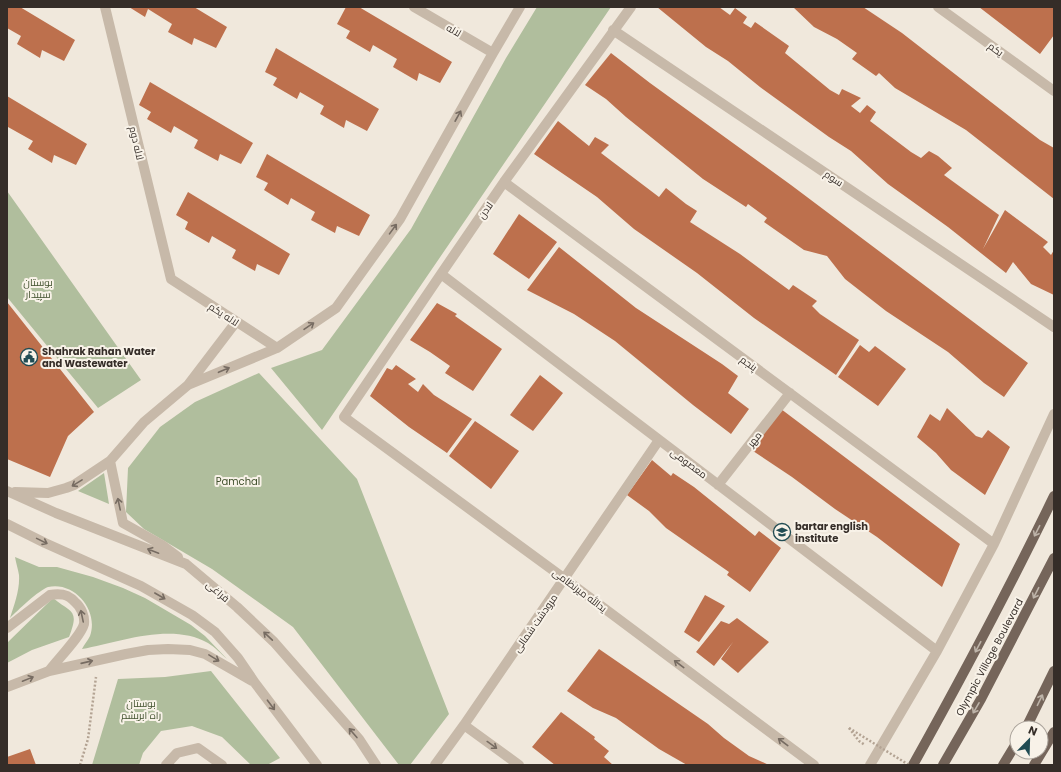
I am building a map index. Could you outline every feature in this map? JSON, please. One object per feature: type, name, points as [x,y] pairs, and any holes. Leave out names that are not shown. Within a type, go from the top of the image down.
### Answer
[{"type":"main road","points":[[913,765],[958,685],[1054,496]]},
{"type":"main road","name":"Olympic Village Boulevard","points":[[943,765],[981,699],[1054,558]]},
{"type":"main road","points":[[1030,720],[1054,671]]},
{"type":"main road","points":[[1034,765],[1054,732]]},
{"type":"main road","points":[[1003,765],[1009,755]]},
{"type":"street","name":"لاله دوم","points":[[105,7],[171,279]]},
{"type":"street","name":"لاله","points":[[414,7],[493,52]]},
{"type":"street","points":[[188,385],[277,348],[336,308],[400,219],[493,52],[520,7]]},
{"type":"street","name":"لادن","points":[[344,417],[504,182],[631,7]]},
{"type":"street","name":"یکم","points":[[938,7],[1054,91]]},
{"type":"street","name":"سوم","points":[[613,30],[1054,327]]},
{"type":"street","name":"پنجم","points":[[504,182],[994,544]]},
{"type":"street","name":"معصومی","points":[[441,274],[937,651]]},
{"type":"street","name":"لاله یکم","points":[[171,279],[277,348]]},
{"type":"street","points":[[9,491],[48,493],[66,488],[74,485],[110,461],[144,422],[188,385],[236,322]]},
{"type":"street","name":"مهر","points":[[718,485],[790,393]]},
{"type":"street","points":[[870,765],[937,651],[994,544],[1054,414]]},
{"type":"street","name":"یدالله میرنظامی","points":[[344,417],[565,579],[814,765]]},
{"type":"street","name":"مرودشت شمالی","points":[[435,765],[565,579],[659,440]]},
{"type":"street","points":[[110,461],[123,522],[162,545],[186,564]]},
{"type":"street","name":"فراغی","points":[[9,491],[56,513],[186,564],[237,607],[274,642],[358,739],[376,765]]},
{"type":"street","points":[[7,524],[141,586],[192,615],[215,632],[238,658],[317,765]]},
{"type":"street","points":[[7,628],[50,595],[58,593],[68,596],[76,602],[82,611],[84,624],[79,634],[48,671]]},
{"type":"street","points":[[7,687],[48,671],[133,652],[154,650],[190,650],[205,654],[255,683]]},
{"type":"street","points":[[464,725],[519,765]]},
{"type":"street","points":[[166,765],[177,753],[198,748],[222,765]]},
{"type":"path","points":[[80,765],[88,740],[96,677]]},
{"type":"path","points":[[878,753],[859,741],[849,728],[909,765]]},
{"type":"green space","points":[[537,7],[611,7],[322,430],[271,368],[322,350],[411,229],[506,58]]},
{"type":"green space","name":"بوستان سپیدار","points":[[7,191],[141,380],[98,408],[7,297]]},
{"type":"green space","name":"Pamchal","points":[[259,373],[357,479],[449,714],[410,765],[399,765],[293,627],[212,569],[144,529],[126,512],[128,468],[160,427],[195,402]]},
{"type":"green space","points":[[104,473],[109,504],[78,491]]},
{"type":"green space","points":[[15,557],[39,567],[57,567],[93,577],[145,598],[191,625],[205,636],[227,659],[208,643],[194,637],[178,634],[162,634],[129,638],[82,649],[90,636],[92,626],[88,608],[76,593],[58,586],[48,587],[39,592],[10,618],[19,586],[19,575]]},
{"type":"green space","points":[[53,598],[69,610],[74,616],[69,637],[32,650],[7,663],[7,643]]},
{"type":"green space","name":"بوستان راه ابریشم","points":[[211,671],[280,758],[267,765],[251,765],[222,737],[192,726],[161,731],[143,753],[139,765],[92,765],[118,679],[165,677]]},
{"type":"building","points":[[7,7],[20,7],[75,40],[64,61],[42,50],[40,58],[17,44],[21,36],[7,28]]},
{"type":"building","points":[[129,7],[194,7],[227,27],[216,48],[194,38],[192,45],[168,32],[172,24],[148,9],[145,17]]},
{"type":"building","points":[[346,7],[359,7],[452,62],[440,83],[419,73],[417,81],[393,67],[397,59],[373,45],[370,52],[346,38],[350,31],[337,24]]},
{"type":"building","points":[[657,7],[719,7],[730,15],[735,8],[747,17],[743,23],[751,28],[755,22],[789,46],[785,53],[830,90],[839,95],[842,89],[861,98],[851,106],[860,113],[867,105],[876,112],[870,121],[921,158],[929,151],[938,156],[952,168],[944,175],[999,215],[983,249],[1005,210],[1048,242],[1043,247],[1051,255],[1054,250],[1054,295],[1031,284],[1013,262],[1006,273],[948,227],[888,184],[851,151],[829,137],[760,87],[728,61],[706,47]]},
{"type":"building","points":[[793,7],[863,7],[902,33],[1040,140],[1054,148],[1054,199],[966,130],[895,88],[879,73],[876,76],[852,59],[857,53],[837,39],[814,27]]},
{"type":"building","points":[[979,7],[1054,7],[1054,35],[1040,54]]},
{"type":"building","points":[[276,48],[379,109],[367,131],[346,120],[344,128],[320,114],[324,106],[300,92],[297,99],[273,85],[277,78],[265,72]]},
{"type":"building","points":[[611,53],[791,185],[1028,363],[1004,397],[984,383],[948,352],[886,311],[845,279],[827,256],[804,250],[764,222],[767,218],[748,204],[746,207],[703,179],[606,99],[585,85]]},
{"type":"building","points":[[150,82],[253,143],[241,164],[220,154],[218,161],[194,148],[198,140],[174,126],[171,133],[147,119],[151,112],[139,105]]},
{"type":"building","points":[[7,96],[87,144],[76,165],[54,155],[52,163],[28,149],[33,141],[8,127],[7,130]]},
{"type":"building","points":[[558,121],[589,146],[595,137],[609,145],[601,153],[659,197],[666,188],[697,211],[690,222],[740,254],[789,290],[793,285],[817,301],[812,306],[820,314],[859,340],[836,375],[754,318],[697,273],[634,229],[597,197],[534,154]]},
{"type":"building","points":[[267,154],[370,215],[359,236],[337,226],[335,233],[311,220],[315,212],[291,198],[288,205],[264,190],[268,183],[256,177]]},
{"type":"building","points":[[188,192],[290,254],[279,275],[257,264],[255,271],[232,258],[236,250],[212,236],[209,243],[185,229],[188,222],[176,215]]},
{"type":"building","points":[[519,214],[557,242],[529,279],[493,254]]},
{"type":"building","points":[[559,247],[636,308],[738,376],[728,393],[749,409],[731,434],[615,341],[574,314],[527,290]]},
{"type":"building","name":"Shahrak Rahan Water and Wastewater","points":[[7,302],[94,412],[68,436],[50,477],[7,459]]},
{"type":"building","points":[[437,303],[457,314],[455,316],[502,349],[473,391],[445,373],[450,366],[410,340]]},
{"type":"building","points":[[860,345],[869,352],[875,346],[906,369],[878,406],[838,377]]},
{"type":"building","points":[[396,365],[416,379],[408,384],[418,392],[423,384],[434,395],[472,419],[447,453],[409,427],[370,396],[387,368],[392,370]]},
{"type":"building","points":[[540,375],[563,393],[533,431],[510,415]]},
{"type":"building","points":[[947,408],[976,436],[982,438],[988,430],[1010,447],[985,495],[951,470],[936,453],[917,437],[930,414],[940,421]]},
{"type":"building","points":[[781,409],[960,544],[942,587],[877,537],[750,449]]},
{"type":"building","points":[[475,421],[519,451],[491,489],[449,456]]},
{"type":"building","points":[[652,460],[671,476],[673,473],[694,487],[755,536],[759,531],[781,548],[750,592],[727,575],[729,572],[666,528],[649,511],[627,495]]},
{"type":"building","points":[[705,595],[725,606],[699,642],[684,632]]},
{"type":"building","points":[[737,618],[769,642],[738,673],[721,659],[733,642],[714,666],[696,652],[721,621],[729,624]]},
{"type":"building","points":[[599,649],[708,724],[749,756],[769,765],[687,765],[659,749],[616,718],[593,708],[567,691]]},
{"type":"building","points":[[561,712],[595,737],[594,739],[609,751],[604,757],[613,765],[555,765],[532,747]]},
{"type":"building","points":[[30,749],[36,765],[7,765],[7,757]]},
{"type":"place","name":"Shahrak Rahan Water and Wastewater","points":[[29,357]]},
{"type":"place","name":"bartar english institute","points":[[782,532]]}]
